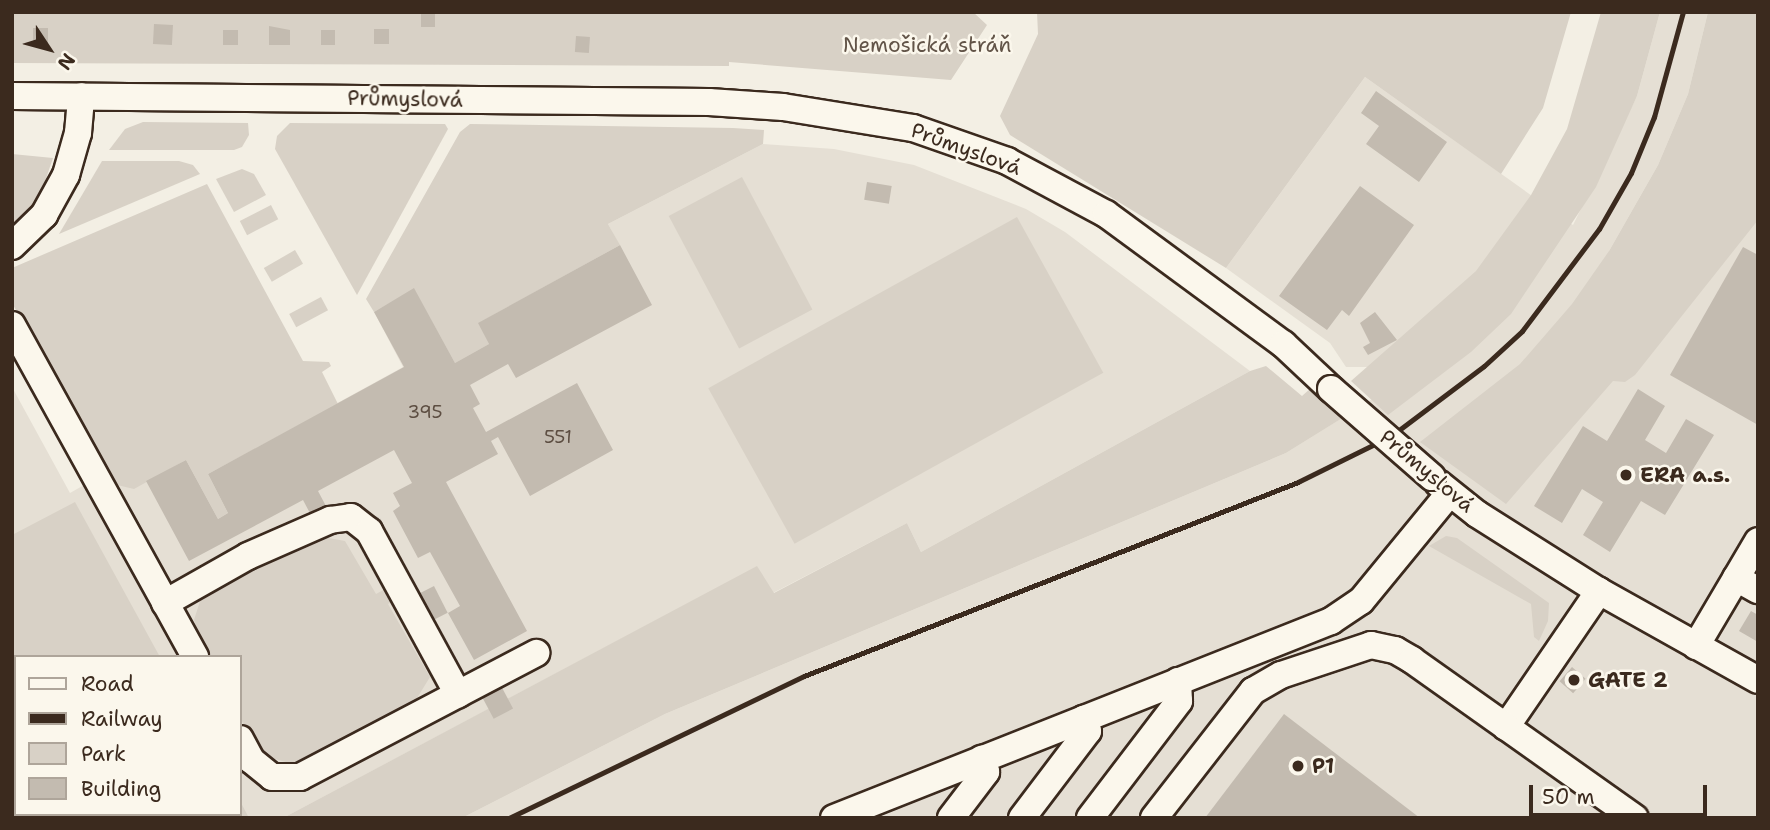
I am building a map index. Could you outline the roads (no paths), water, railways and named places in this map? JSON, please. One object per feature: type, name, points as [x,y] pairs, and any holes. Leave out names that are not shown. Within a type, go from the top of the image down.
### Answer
[{"type":"street","name":"Průmyslová","points":[[12,96],[709,102],[783,107],[913,128],[1007,161],[1107,214],[1283,344],[1440,486],[1599,591],[1758,680]]},
{"type":"street","points":[[12,246],[44,215],[66,175],[78,133],[81,96]]},
{"type":"street","points":[[12,325],[193,655]]},
{"type":"street","points":[[834,818],[869,812],[982,759],[1348,611],[1440,486]]},
{"type":"street","points":[[165,603],[248,556],[330,520],[351,517],[369,531],[458,694]]},
{"type":"street","points":[[1696,646],[1747,584],[1758,541]]},
{"type":"street","points":[[1506,727],[1599,591]]},
{"type":"street","points":[[1154,818],[1253,691],[1281,675],[1371,645],[1395,650],[1635,818]]},
{"type":"street","points":[[242,742],[261,770],[286,780],[536,653]]},
{"type":"street","points":[[1090,818],[1179,701],[1178,681]]},
{"type":"street","points":[[1022,818],[1088,731],[1084,719]]},
{"type":"street","points":[[951,818],[986,772],[982,759]]},
{"type":"railway","points":[[509,818],[804,676],[1298,482],[1391,436],[1484,366],[1522,331],[1599,229],[1631,173],[1654,117],[1683,12]]},
{"type":"place","name":"ERA a.s.","points":[[1626,475]]},
{"type":"place","name":"GATE 2","points":[[1574,680]]},
{"type":"place","name":"P1","points":[[1298,766]]},
{"type":"park label","name":"Nemošická stráň","points":[[927,45]]}]
